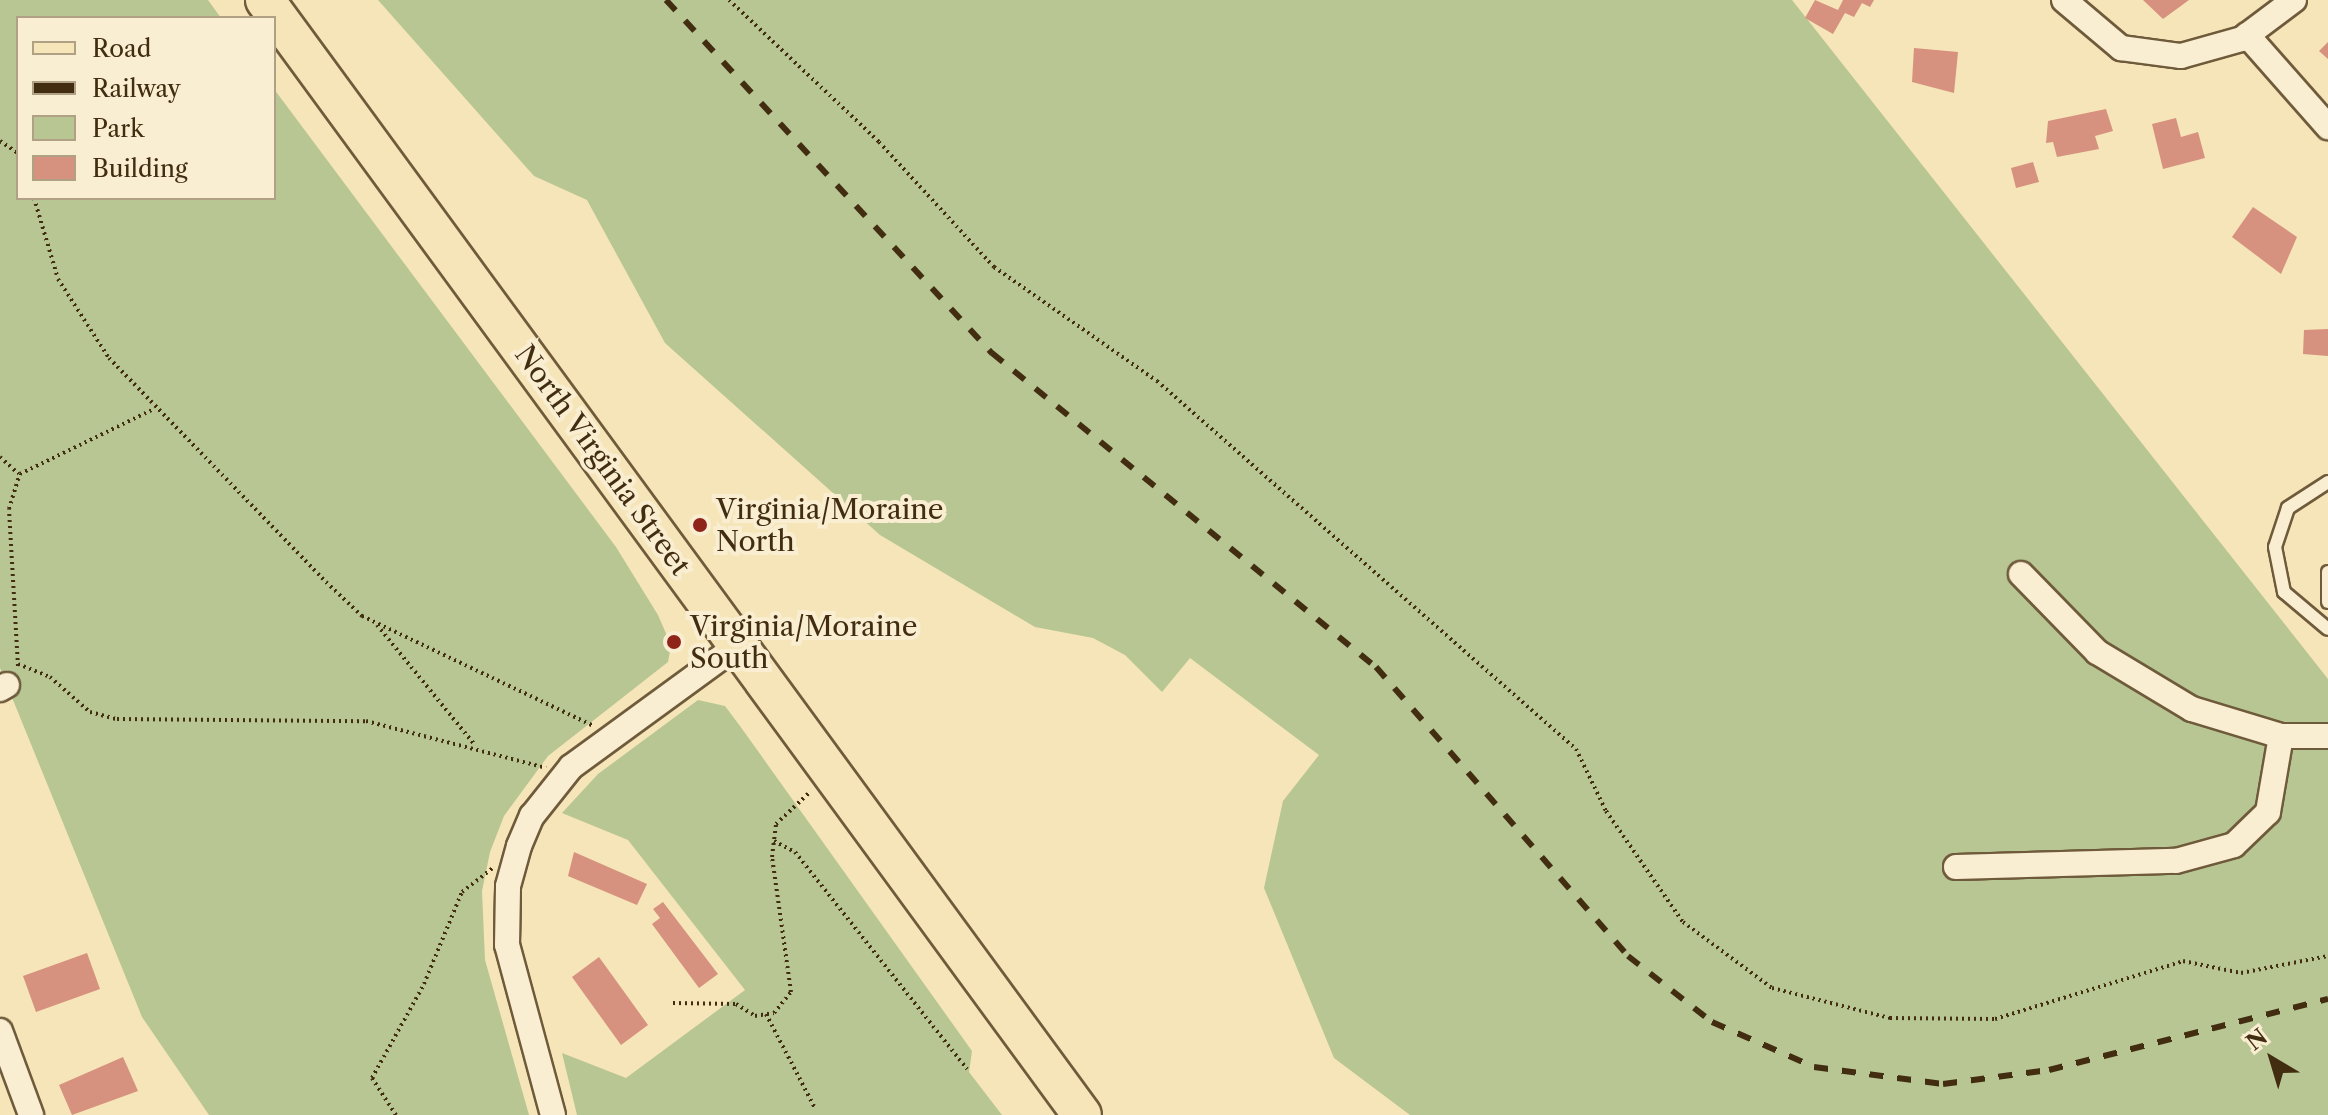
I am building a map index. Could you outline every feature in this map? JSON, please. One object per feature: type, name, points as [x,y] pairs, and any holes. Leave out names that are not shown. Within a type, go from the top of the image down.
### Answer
[{"type":"main road","name":"North Virginia Street","points":[[265,0],[1082,1115]]},
{"type":"street","points":[[2064,0],[2097,35],[2149,54],[2213,50],[2247,35],[2294,0]]},
{"type":"street","points":[[2247,35],[2328,127]]},
{"type":"street","points":[[2021,574],[2097,652],[2192,709],[2281,736],[2328,736]]},
{"type":"street","points":[[553,1115],[507,945],[510,872],[532,816],[561,779],[612,735],[738,645]]},
{"type":"street","points":[[1956,867],[2176,861],[2234,845],[2268,812],[2281,736]]},
{"type":"street","points":[[0,1031],[31,1115]]},
{"type":"lane","points":[[2328,482],[2288,508],[2275,547],[2284,592],[2328,629]]},
{"type":"lane","points":[[2328,572],[2328,602]]},
{"type":"path","points":[[729,0],[879,142],[994,267],[1157,381],[1576,749],[1606,811],[1683,922],[1772,988],[1890,1018],[1995,1019],[2183,961],[2241,973],[2328,956]]},
{"type":"path","points":[[35,200],[58,279],[152,410],[215,461],[326,582],[375,622],[477,747]]},
{"type":"path","points":[[152,410],[20,474],[9,509],[8,679],[50,677],[90,712],[117,719],[366,721],[533,762],[561,779]]},
{"type":"path","points":[[0,457],[20,474]]},
{"type":"path","points":[[375,622],[612,735]]},
{"type":"path","points":[[766,1014],[791,992],[774,841],[788,810],[833,775]]},
{"type":"path","points":[[774,841],[795,852],[967,1069]]},
{"type":"path","points":[[396,1115],[372,1078],[424,984],[462,892],[491,868],[510,872]]},
{"type":"path","points":[[673,1003],[709,1001],[766,1014],[815,1108]]},
{"type":"green space","points":[[0,0],[208,0],[220,16],[16,16],[16,200],[276,200],[276,92],[616,547],[658,615],[671,645],[668,662],[548,756],[504,816],[490,852],[482,891],[485,960],[529,1115],[209,1115],[142,1017],[0,668]]},
{"type":"green space","points":[[378,0],[1792,0],[2328,679],[2328,1115],[1410,1115],[1334,1058],[1264,888],[1283,801],[1319,755],[1190,658],[1162,692],[1125,655],[1093,638],[1035,627],[880,535],[665,343],[587,200],[534,176]]},
{"type":"green space","points":[[698,700],[725,706],[740,726],[972,1051],[969,1072],[1002,1115],[577,1115],[562,1053],[626,1078],[745,990],[628,840],[562,813],[598,774]]},
{"type":"building","points":[[1815,0],[1838,10],[1843,0],[1874,0],[1870,7],[1862,3],[1854,17],[1845,13],[1833,34],[1805,18]]},
{"type":"building","points":[[2143,0],[2189,0],[2163,19]]},
{"type":"building","points":[[2328,42],[2328,59],[2319,51]]},
{"type":"building","points":[[1914,48],[1958,52],[1954,93],[1912,82]]},
{"type":"building","points":[[2106,109],[2113,131],[2095,136],[2099,149],[2057,157],[2053,142],[2046,143],[2048,121]]},
{"type":"building","points":[[2176,118],[2181,137],[2198,132],[2205,158],[2163,169],[2152,124]]},
{"type":"building","points":[[2033,162],[2039,182],[2016,188],[2011,168]]},
{"type":"building","points":[[2253,207],[2297,237],[2281,274],[2232,237]]},
{"type":"building","points":[[2328,329],[2328,356],[2303,354],[2304,330]]},
{"type":"building","points":[[574,852],[647,884],[637,905],[568,876]]},
{"type":"building","points":[[663,902],[718,974],[699,988],[652,924],[660,918],[653,909]]},
{"type":"building","points":[[87,953],[100,989],[36,1012],[23,976]]},
{"type":"building","points":[[599,957],[648,1025],[621,1045],[572,977]]},
{"type":"building","points":[[123,1057],[138,1091],[72,1115],[59,1085]]},
{"type":"railway","points":[[666,0],[992,353],[1376,667],[1628,956],[1712,1022],[1814,1067],[1943,1084],[2049,1070],[2328,999]]},
{"type":"place","name":"Virginia/Moraine North","points":[[700,525]]},
{"type":"place","name":"Virginia/Moraine South","points":[[674,642]]}]
